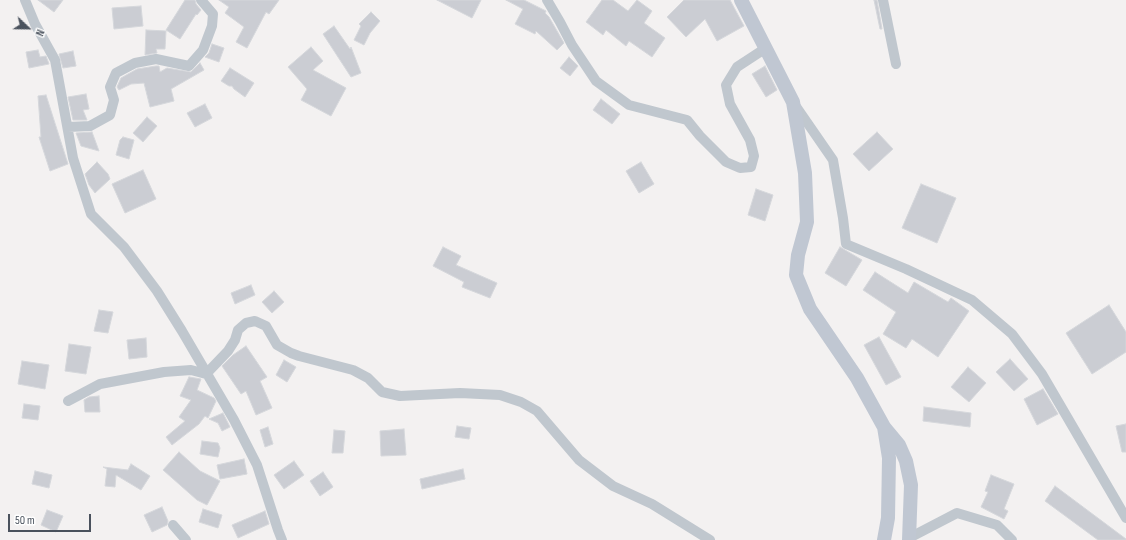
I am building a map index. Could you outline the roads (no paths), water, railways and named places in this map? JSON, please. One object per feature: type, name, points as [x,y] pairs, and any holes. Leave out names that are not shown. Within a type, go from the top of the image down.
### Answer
[{"type":"street","points":[[25,0],[35,24],[55,60],[73,158],[91,214],[124,247],[157,291],[234,420],[257,465],[282,540]]},
{"type":"street","points":[[68,127],[90,126],[110,115],[114,100],[110,87],[116,73],[129,66],[135,63],[156,59],[189,66],[203,50],[212,26],[213,14],[201,0]]},
{"type":"street","points":[[547,0],[572,45],[596,81],[630,106],[687,120],[726,162],[740,168],[751,167],[754,156],[750,140],[730,104],[726,86],[737,67],[766,48]]},
{"type":"street","points":[[741,0],[793,102],[833,160],[846,244],[906,269],[972,300],[1012,334],[1042,374],[1126,518]]},
{"type":"street","points":[[883,0],[896,64]]},
{"type":"street","points":[[793,102],[805,173],[807,222],[798,255],[796,275],[810,309],[857,378],[884,427],[899,445],[906,461],[912,485],[909,539]]},
{"type":"street","points":[[206,374],[228,351],[235,340],[238,330],[246,323],[255,321],[266,326],[277,345],[291,353],[353,370],[368,378],[382,392],[400,396],[460,392],[500,395],[521,402],[536,411],[579,460],[613,486],[652,504],[710,540]]},
{"type":"street","points":[[68,401],[100,384],[164,372],[191,370],[206,374]]},
{"type":"street","points":[[884,427],[889,465],[888,518],[884,540]]},
{"type":"street","points":[[909,539],[957,513],[997,525],[1012,540]]},
{"type":"street","points":[[173,525],[186,540]]}]
